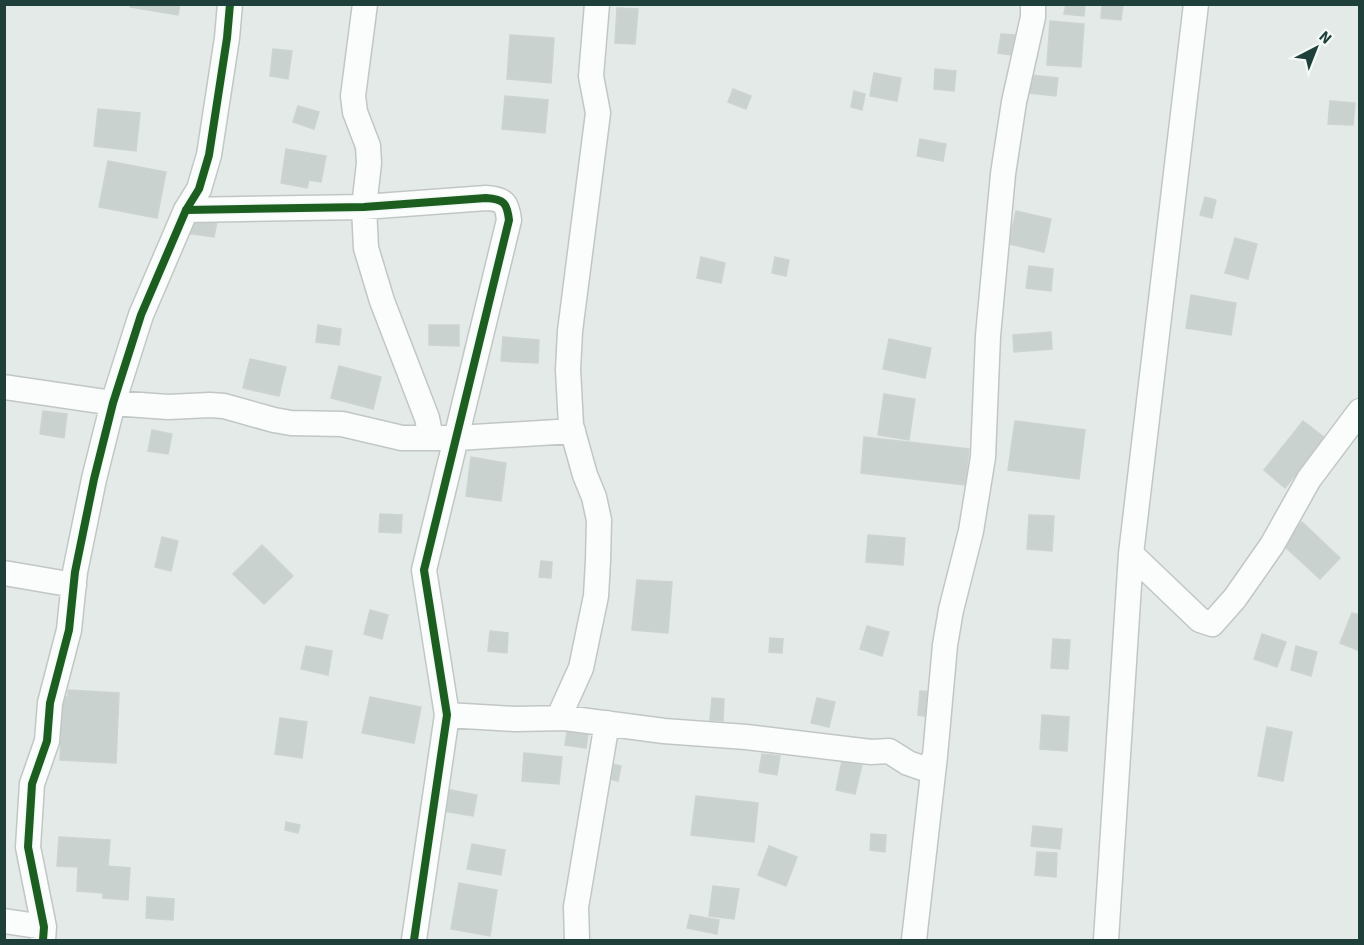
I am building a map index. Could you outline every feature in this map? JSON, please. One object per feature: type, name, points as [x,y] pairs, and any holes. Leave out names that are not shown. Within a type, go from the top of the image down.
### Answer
[{"type":"street","points":[[4,921],[44,934],[28,847],[32,784],[46,741],[50,703],[69,630],[74,585],[94,479],[113,403],[141,315],[186,210],[199,189],[209,155],[230,4]]},
{"type":"street","points":[[365,4],[353,96],[355,112],[368,146],[369,163],[364,207],[366,248],[382,301],[424,411],[431,438]]},
{"type":"street","points":[[566,718],[562,710],[581,668],[596,596],[599,520],[594,497],[570,424],[568,370],[570,331],[598,113],[591,76],[597,4]]},
{"type":"street","points":[[914,940],[949,622],[971,531],[983,457],[988,336],[1003,174],[1014,102],[1033,17],[1033,4]]},
{"type":"street","points":[[1106,940],[1131,554],[1196,4]]},
{"type":"street","points":[[186,210],[364,207],[486,198],[499,199],[508,207],[509,220],[424,570],[447,715],[414,940]]},
{"type":"street","points":[[4,387],[113,403],[168,407],[224,406],[291,423],[342,424],[402,438],[457,438],[573,431]]},
{"type":"street","points":[[1131,554],[1200,620],[1212,624],[1235,598],[1272,545],[1309,479],[1359,411]]},
{"type":"street","points":[[4,573],[74,585]]},
{"type":"street","points":[[447,715],[515,719],[566,718],[664,731],[746,736],[871,752],[889,751],[908,763],[928,770],[935,756]]},
{"type":"street","points":[[577,940],[576,907],[608,723]]},
{"type":"building","points":[[131,4],[180,4],[178,15],[130,7]]},
{"type":"building","points":[[1066,4],[1085,4],[1084,16],[1064,14]]},
{"type":"building","points":[[1102,4],[1123,4],[1121,20],[1101,18]]},
{"type":"building","points":[[617,8],[638,9],[635,44],[615,43]]},
{"type":"building","points":[[1050,21],[1084,24],[1081,67],[1047,65]]},
{"type":"building","points":[[1001,34],[1015,35],[1012,55],[998,53]]},
{"type":"building","points":[[510,35],[554,38],[551,83],[507,79]]},
{"type":"building","points":[[273,49],[292,51],[288,79],[270,76]]},
{"type":"building","points":[[935,69],[956,71],[954,91],[934,89]]},
{"type":"building","points":[[874,73],[901,78],[897,101],[870,96]]},
{"type":"building","points":[[1031,75],[1058,78],[1056,96],[1029,93]]},
{"type":"building","points":[[733,89],[751,96],[746,109],[728,102]]},
{"type":"building","points":[[854,91],[865,94],[862,110],[851,107]]},
{"type":"building","points":[[505,96],[548,100],[545,133],[502,129]]},
{"type":"building","points":[[1330,101],[1355,103],[1353,125],[1328,124]]},
{"type":"building","points":[[298,106],[319,112],[314,129],[293,122]]},
{"type":"building","points":[[98,109],[140,113],[136,151],[94,146]]},
{"type":"building","points":[[920,139],[946,144],[943,161],[917,156]]},
{"type":"building","points":[[286,149],[326,156],[321,182],[309,180],[307,188],[281,183]]},
{"type":"building","points":[[108,161],[166,172],[157,218],[99,207]]},
{"type":"building","points":[[1205,197],[1216,200],[1212,218],[1200,215]]},
{"type":"building","points":[[1016,211],[1051,219],[1044,252],[1009,244]]},
{"type":"building","points":[[189,216],[217,221],[214,237],[186,233]]},
{"type":"building","points":[[1235,238],[1257,244],[1248,279],[1225,273]]},
{"type":"building","points":[[701,257],[725,263],[721,283],[697,278]]},
{"type":"building","points":[[775,257],[789,260],[786,276],[772,273]]},
{"type":"building","points":[[1029,266],[1053,269],[1051,291],[1026,288]]},
{"type":"building","points":[[1191,295],[1236,303],[1231,335],[1186,328]]},
{"type":"building","points":[[318,325],[341,329],[339,345],[316,342]]},
{"type":"building","points":[[429,325],[459,325],[459,346],[429,345]]},
{"type":"building","points":[[1051,332],[1052,349],[1014,352],[1013,335]]},
{"type":"building","points":[[503,337],[539,340],[538,363],[501,361]]},
{"type":"building","points":[[889,339],[931,348],[925,378],[883,369]]},
{"type":"building","points":[[250,359],[286,367],[279,396],[243,388]]},
{"type":"building","points":[[339,366],[381,377],[373,409],[331,398]]},
{"type":"building","points":[[884,394],[915,399],[909,440],[878,435]]},
{"type":"building","points":[[43,411],[67,414],[64,438],[40,434]]},
{"type":"building","points":[[1015,421],[1085,430],[1079,479],[1008,470]]},
{"type":"building","points":[[1303,421],[1325,438],[1285,488],[1264,470]]},
{"type":"building","points":[[152,430],[172,434],[168,454],[148,451]]},
{"type":"building","points":[[864,437],[969,449],[965,485],[861,473]]},
{"type":"building","points":[[471,457],[506,463],[501,501],[466,496]]},
{"type":"building","points":[[380,514],[402,515],[401,533],[379,532]]},
{"type":"building","points":[[1029,515],[1054,516],[1052,551],[1027,549]]},
{"type":"building","points":[[1302,522],[1340,558],[1320,579],[1282,544]]},
{"type":"building","points":[[868,535],[905,538],[903,565],[866,562]]},
{"type":"building","points":[[162,537],[178,541],[171,571],[155,567]]},
{"type":"building","points":[[262,545],[293,576],[264,604],[233,574]]},
{"type":"building","points":[[541,561],[552,562],[551,578],[539,577]]},
{"type":"building","points":[[637,580],[672,582],[668,633],[632,630]]},
{"type":"building","points":[[370,610],[388,615],[382,639],[364,634]]},
{"type":"building","points":[[1352,613],[1360,615],[1360,651],[1340,643]]},
{"type":"building","points":[[867,626],[889,632],[882,656],[860,649]]},
{"type":"building","points":[[490,631],[508,633],[507,653],[488,651]]},
{"type":"building","points":[[1262,634],[1286,642],[1277,667],[1254,659]]},
{"type":"building","points":[[770,638],[783,639],[782,653],[769,652]]},
{"type":"building","points":[[1053,639],[1070,640],[1068,669],[1051,668]]},
{"type":"building","points":[[306,646],[332,651],[328,675],[301,669]]},
{"type":"building","points":[[1296,646],[1317,652],[1311,676],[1291,670]]},
{"type":"building","points":[[68,690],[119,693],[116,763],[60,760],[61,735],[54,734],[56,697],[68,697]]},
{"type":"building","points":[[920,691],[933,692],[931,717],[918,715]]},
{"type":"building","points":[[370,697],[421,707],[414,743],[362,733]]},
{"type":"building","points":[[712,698],[724,699],[723,721],[710,720]]},
{"type":"building","points":[[817,698],[835,702],[829,727],[811,723]]},
{"type":"building","points":[[1042,715],[1069,717],[1067,751],[1040,749]]},
{"type":"building","points":[[280,718],[307,722],[302,758],[275,754]]},
{"type":"building","points":[[1267,727],[1292,732],[1283,781],[1258,776]]},
{"type":"building","points":[[567,731],[588,734],[586,748],[565,745]]},
{"type":"building","points":[[524,753],[562,757],[559,784],[522,781]]},
{"type":"building","points":[[762,754],[780,756],[777,775],[759,772]]},
{"type":"building","points":[[842,761],[862,765],[855,794],[836,790]]},
{"type":"building","points":[[604,762],[621,766],[618,781],[601,777]]},
{"type":"building","points":[[446,789],[477,795],[473,816],[442,811]]},
{"type":"building","points":[[696,796],[758,803],[754,842],[691,835]]},
{"type":"building","points":[[286,822],[300,825],[298,833],[285,830]]},
{"type":"building","points":[[1033,826],[1062,829],[1060,849],[1031,846]]},
{"type":"building","points":[[871,834],[886,835],[885,852],[870,850]]},
{"type":"building","points":[[59,837],[110,840],[108,866],[130,868],[128,900],[103,898],[103,893],[77,891],[78,867],[57,866]]},
{"type":"building","points":[[472,844],[505,850],[501,875],[467,869]]},
{"type":"building","points":[[769,846],[797,857],[786,886],[758,875]]},
{"type":"building","points":[[1037,852],[1057,853],[1056,877],[1035,875]]},
{"type":"building","points":[[459,883],[497,890],[490,936],[451,929]]},
{"type":"building","points":[[713,886],[739,889],[734,919],[709,916]]},
{"type":"building","points":[[147,897],[174,899],[173,920],[146,918]]},
{"type":"building","points":[[690,915],[719,920],[717,934],[687,928]]},
{"type":"cycle path","points":[[43,940],[44,927],[28,847],[32,784],[47,741],[50,703],[69,630],[75,572],[94,479],[113,403],[141,315],[186,210],[199,189],[209,155],[230,4]]},
{"type":"cycle path","points":[[186,210],[364,207],[486,198],[497,199],[506,206],[509,220],[424,570],[447,715],[414,940]]}]
